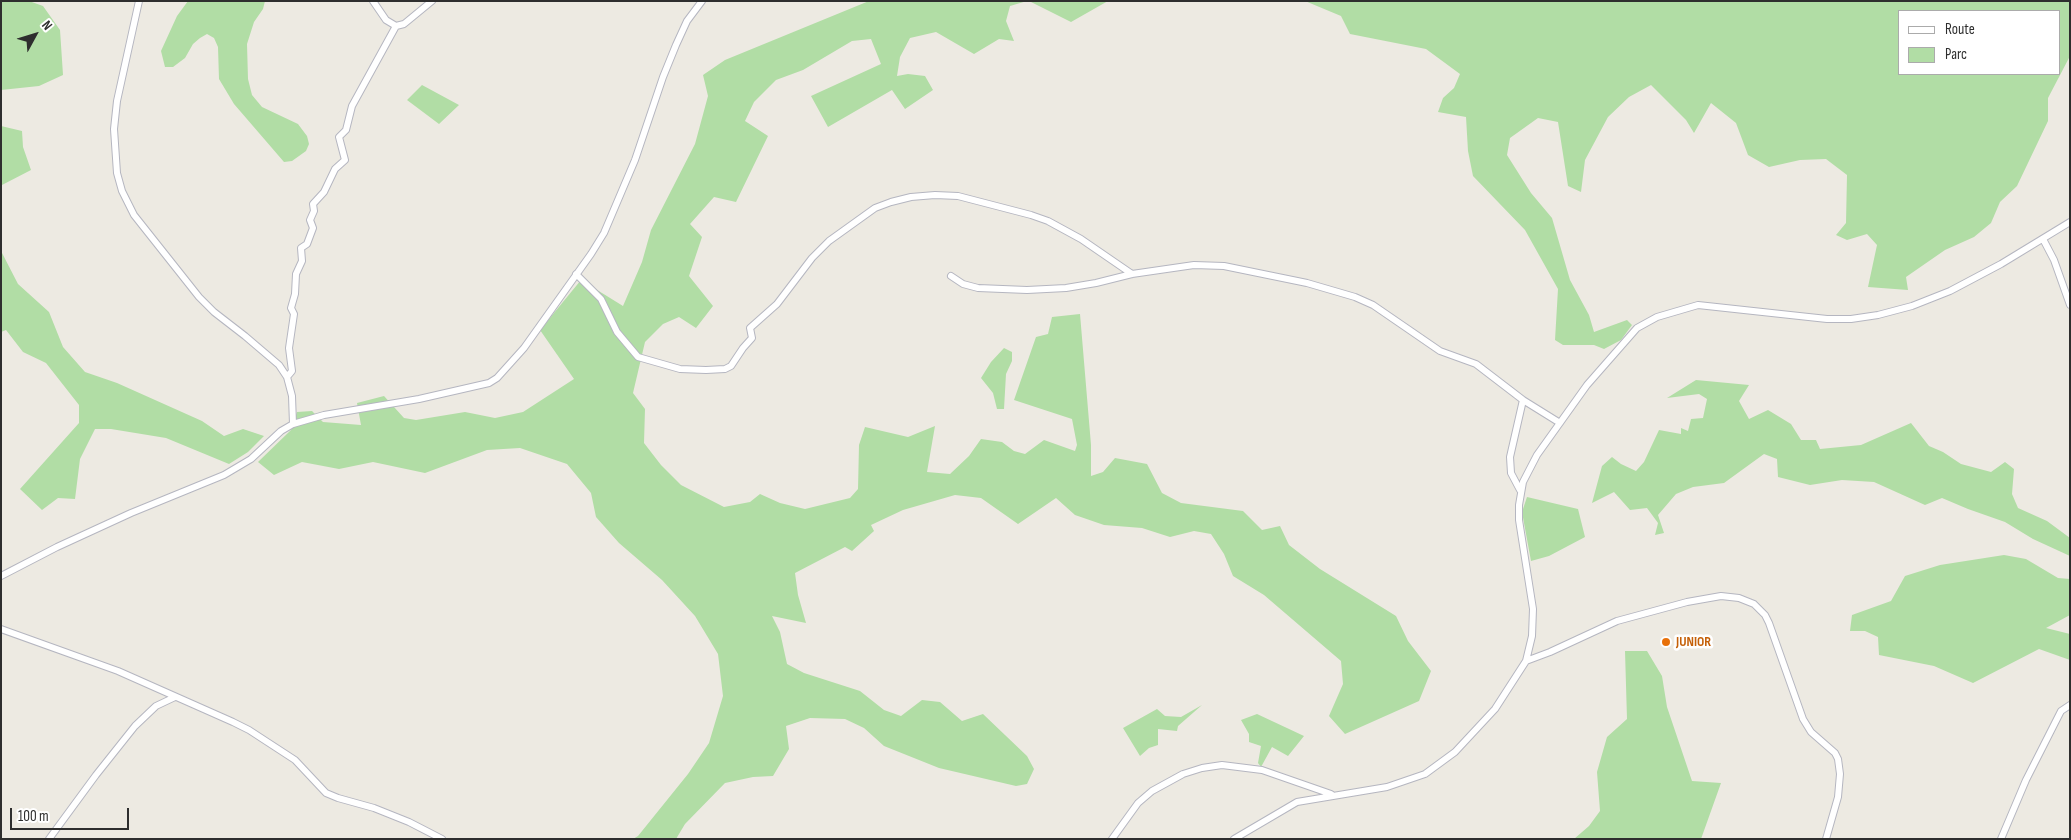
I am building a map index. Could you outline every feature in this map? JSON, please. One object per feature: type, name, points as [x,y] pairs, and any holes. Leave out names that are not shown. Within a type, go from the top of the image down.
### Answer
[{"type":"street","points":[[139,1],[117,102],[114,129],[116,173],[122,191],[139,221],[199,297],[214,312],[267,354],[287,377],[292,396],[293,424]]},
{"type":"street","points":[[373,1],[386,20],[396,26],[404,24],[432,1]]},
{"type":"street","points":[[1,576],[131,512],[224,475],[251,459],[276,436],[293,424],[324,415],[392,405],[489,382],[508,368],[604,233],[635,160],[676,45],[687,22],[702,1]]},
{"type":"street","points":[[287,377],[292,371],[289,348],[294,314],[290,308],[295,294],[296,274],[302,262],[301,248],[307,244],[313,228],[310,220],[314,211],[313,204],[324,192],[335,169],[345,160],[339,137],[346,130],[352,106],[396,26]]},
{"type":"street","points":[[576,274],[601,299],[617,332],[638,357],[680,369],[706,370],[728,368],[731,366],[742,348],[752,338],[750,328],[777,304],[812,258],[829,241],[875,208],[911,197],[958,196],[1031,214],[1087,242],[1132,274]]},
{"type":"street","points":[[1234,839],[1297,802],[1387,787],[1414,778],[1435,768],[1455,752],[1495,709],[1526,660],[1532,636],[1533,608],[1519,520],[1520,490],[1532,464],[1587,385],[1636,328],[1657,317],[1698,305],[1827,319],[1851,319],[1878,315],[1936,298],[2001,264],[2070,222]]},
{"type":"street","points":[[2043,239],[2054,260],[2070,305]]},
{"type":"street","points":[[951,276],[963,284],[978,288],[1027,290],[1066,288],[1132,274],[1194,265],[1224,266],[1298,281],[1354,297],[1373,305],[1440,351],[1476,364],[1523,400],[1560,423]]},
{"type":"street","points":[[1520,490],[1514,481],[1509,465],[1512,442],[1523,400]]},
{"type":"street","points":[[1526,660],[1550,652],[1617,621],[1687,602],[1721,596],[1739,598],[1754,604],[1765,615],[1769,623],[1802,719],[1811,732],[1835,753],[1838,759],[1840,774],[1838,797],[1826,839]]},
{"type":"street","points":[[1,629],[118,671],[249,730],[295,760],[326,793],[374,808],[409,822],[442,839]]},
{"type":"street","points":[[49,839],[85,789],[136,726],[156,706],[176,697]]},
{"type":"street","points":[[2001,839],[2026,780],[2061,712],[2070,705]]},
{"type":"street","points":[[1112,839],[1138,803],[1152,791],[1183,774],[1202,768],[1222,765],[1262,770],[1333,795]]},
{"type":"green space","points":[[1,1],[29,1],[43,6],[60,30],[63,75],[39,86],[1,90]]},
{"type":"green space","points":[[188,1],[265,1],[263,9],[254,22],[247,44],[248,79],[252,95],[262,107],[298,124],[307,136],[309,144],[306,151],[292,161],[284,162],[234,104],[219,79],[218,47],[214,38],[207,34],[200,38],[193,44],[185,58],[173,67],[165,67],[161,51],[177,16]]},
{"type":"green space","points":[[869,1],[1027,1],[1010,6],[1006,21],[1014,41],[999,39],[974,54],[936,32],[910,38],[900,57],[897,76],[908,74],[925,76],[933,90],[905,109],[892,90],[828,127],[811,96],[881,64],[871,39],[852,41],[803,70],[776,80],[754,102],[745,121],[768,136],[736,202],[714,197],[690,224],[702,237],[689,276],[713,306],[696,328],[679,317],[663,324],[645,342],[633,393],[645,409],[644,443],[661,465],[681,485],[724,507],[750,502],[760,494],[780,503],[805,509],[850,498],[858,489],[859,445],[865,427],[908,437],[935,426],[927,472],[950,474],[969,456],[981,439],[1002,442],[1014,451],[1025,454],[1044,440],[1075,451],[1077,445],[1072,419],[1014,400],[1036,337],[1048,334],[1052,317],[1080,314],[1091,445],[1091,476],[1103,472],[1115,458],[1147,464],[1162,493],[1181,503],[1243,511],[1262,530],[1280,526],[1289,545],[1320,569],[1396,616],[1408,641],[1431,671],[1419,701],[1345,734],[1329,716],[1343,684],[1341,661],[1264,595],[1233,576],[1224,554],[1211,534],[1194,531],[1170,537],[1142,528],[1104,525],[1075,515],[1056,498],[1018,524],[981,498],[955,495],[903,510],[871,525],[874,531],[852,551],[845,547],[795,573],[798,595],[806,623],[772,616],[780,632],[787,664],[804,673],[860,691],[884,710],[901,716],[922,700],[940,702],[962,721],[983,714],[1027,756],[1034,769],[1027,784],[1016,786],[939,768],[884,746],[864,728],[845,719],[810,718],[786,726],[789,749],[773,776],[753,777],[725,783],[685,824],[676,839],[633,839],[638,836],[688,774],[709,743],[723,696],[718,654],[695,616],[662,580],[619,543],[596,517],[591,493],[567,464],[520,448],[487,450],[425,473],[373,462],[339,469],[302,462],[274,475],[258,462],[291,430],[297,412],[312,411],[323,422],[361,425],[357,403],[384,396],[404,418],[416,420],[465,412],[495,418],[523,412],[574,379],[540,330],[581,280],[623,306],[642,262],[651,230],[695,144],[708,96],[703,75],[725,60]]},
{"type":"green space","points":[[1029,1],[1108,1],[1071,22]]},
{"type":"green space","points":[[1305,1],[2070,1],[2070,56],[2061,73],[2061,10],[1898,10],[1898,75],[2060,75],[2048,98],[2048,121],[2017,186],[2000,202],[1991,223],[1974,237],[1945,250],[1906,277],[1908,290],[1868,287],[1877,245],[1867,234],[1847,240],[1836,235],[1846,223],[1847,175],[1826,159],[1800,160],[1769,167],[1748,155],[1736,123],[1711,103],[1694,133],[1686,120],[1651,85],[1629,97],[1608,117],[1585,160],[1581,192],[1568,186],[1558,122],[1538,118],[1510,138],[1507,155],[1531,193],[1552,218],[1570,280],[1589,315],[1594,332],[1627,320],[1632,325],[1621,340],[1604,349],[1594,345],[1563,345],[1555,340],[1558,289],[1525,230],[1473,176],[1468,151],[1466,117],[1438,112],[1443,98],[1454,88],[1460,74],[1426,49],[1350,34],[1341,16]]},
{"type":"green space","points":[[422,85],[459,105],[439,124],[407,100]]},
{"type":"green space","points":[[1,126],[22,131],[23,147],[31,170],[2,185]]},
{"type":"green space","points":[[1,251],[18,284],[49,312],[63,347],[85,372],[117,383],[202,421],[224,436],[243,429],[264,436],[248,452],[229,464],[166,438],[111,429],[95,429],[80,459],[75,499],[58,498],[42,510],[20,489],[79,423],[79,405],[46,363],[23,352],[6,330],[1,332]]},
{"type":"green space","points":[[1004,348],[1012,352],[1012,361],[1006,374],[1004,409],[997,409],[993,393],[981,378],[991,362]]},
{"type":"green space","points":[[1696,380],[1749,385],[1739,401],[1749,419],[1768,410],[1791,424],[1801,440],[1816,440],[1820,449],[1861,445],[1911,423],[1929,446],[1943,452],[1961,464],[1991,472],[2005,462],[2014,469],[2012,494],[2018,508],[2047,521],[2070,538],[2070,556],[2033,539],[2005,522],[1942,498],[1925,505],[1874,482],[1842,480],[1810,485],[1778,477],[1777,459],[1764,454],[1724,483],[1693,487],[1676,494],[1658,515],[1664,533],[1655,535],[1658,523],[1647,508],[1630,510],[1614,492],[1592,503],[1602,466],[1612,457],[1621,464],[1636,471],[1644,462],[1659,430],[1681,434],[1681,428],[1688,431],[1691,419],[1703,418],[1707,399],[1699,394],[1667,398]]},
{"type":"green space","points":[[1527,497],[1578,509],[1585,537],[1549,556],[1531,561],[1522,512]]},
{"type":"green space","points":[[2004,555],[2026,559],[2058,578],[2070,579],[2070,615],[2046,628],[2070,634],[2070,660],[2039,649],[1973,683],[1934,666],[1879,655],[1878,637],[1865,631],[1850,631],[1852,615],[1891,601],[1905,576],[1940,565]]},
{"type":"green space","points":[[1625,651],[1647,651],[1662,676],[1667,707],[1692,781],[1721,783],[1701,839],[1574,839],[1589,826],[1600,811],[1597,772],[1607,737],[1627,719]]},
{"type":"green space","points":[[1202,705],[1178,726],[1177,731],[1158,729],[1158,745],[1149,748],[1140,756],[1123,728],[1157,709],[1165,716],[1181,717]]},
{"type":"green space","points":[[1257,714],[1304,736],[1288,756],[1272,747],[1261,767],[1258,763],[1261,746],[1249,742],[1249,734],[1241,720]]},
{"type":"place","name":"JUNIOR","points":[[1666,642]]}]
